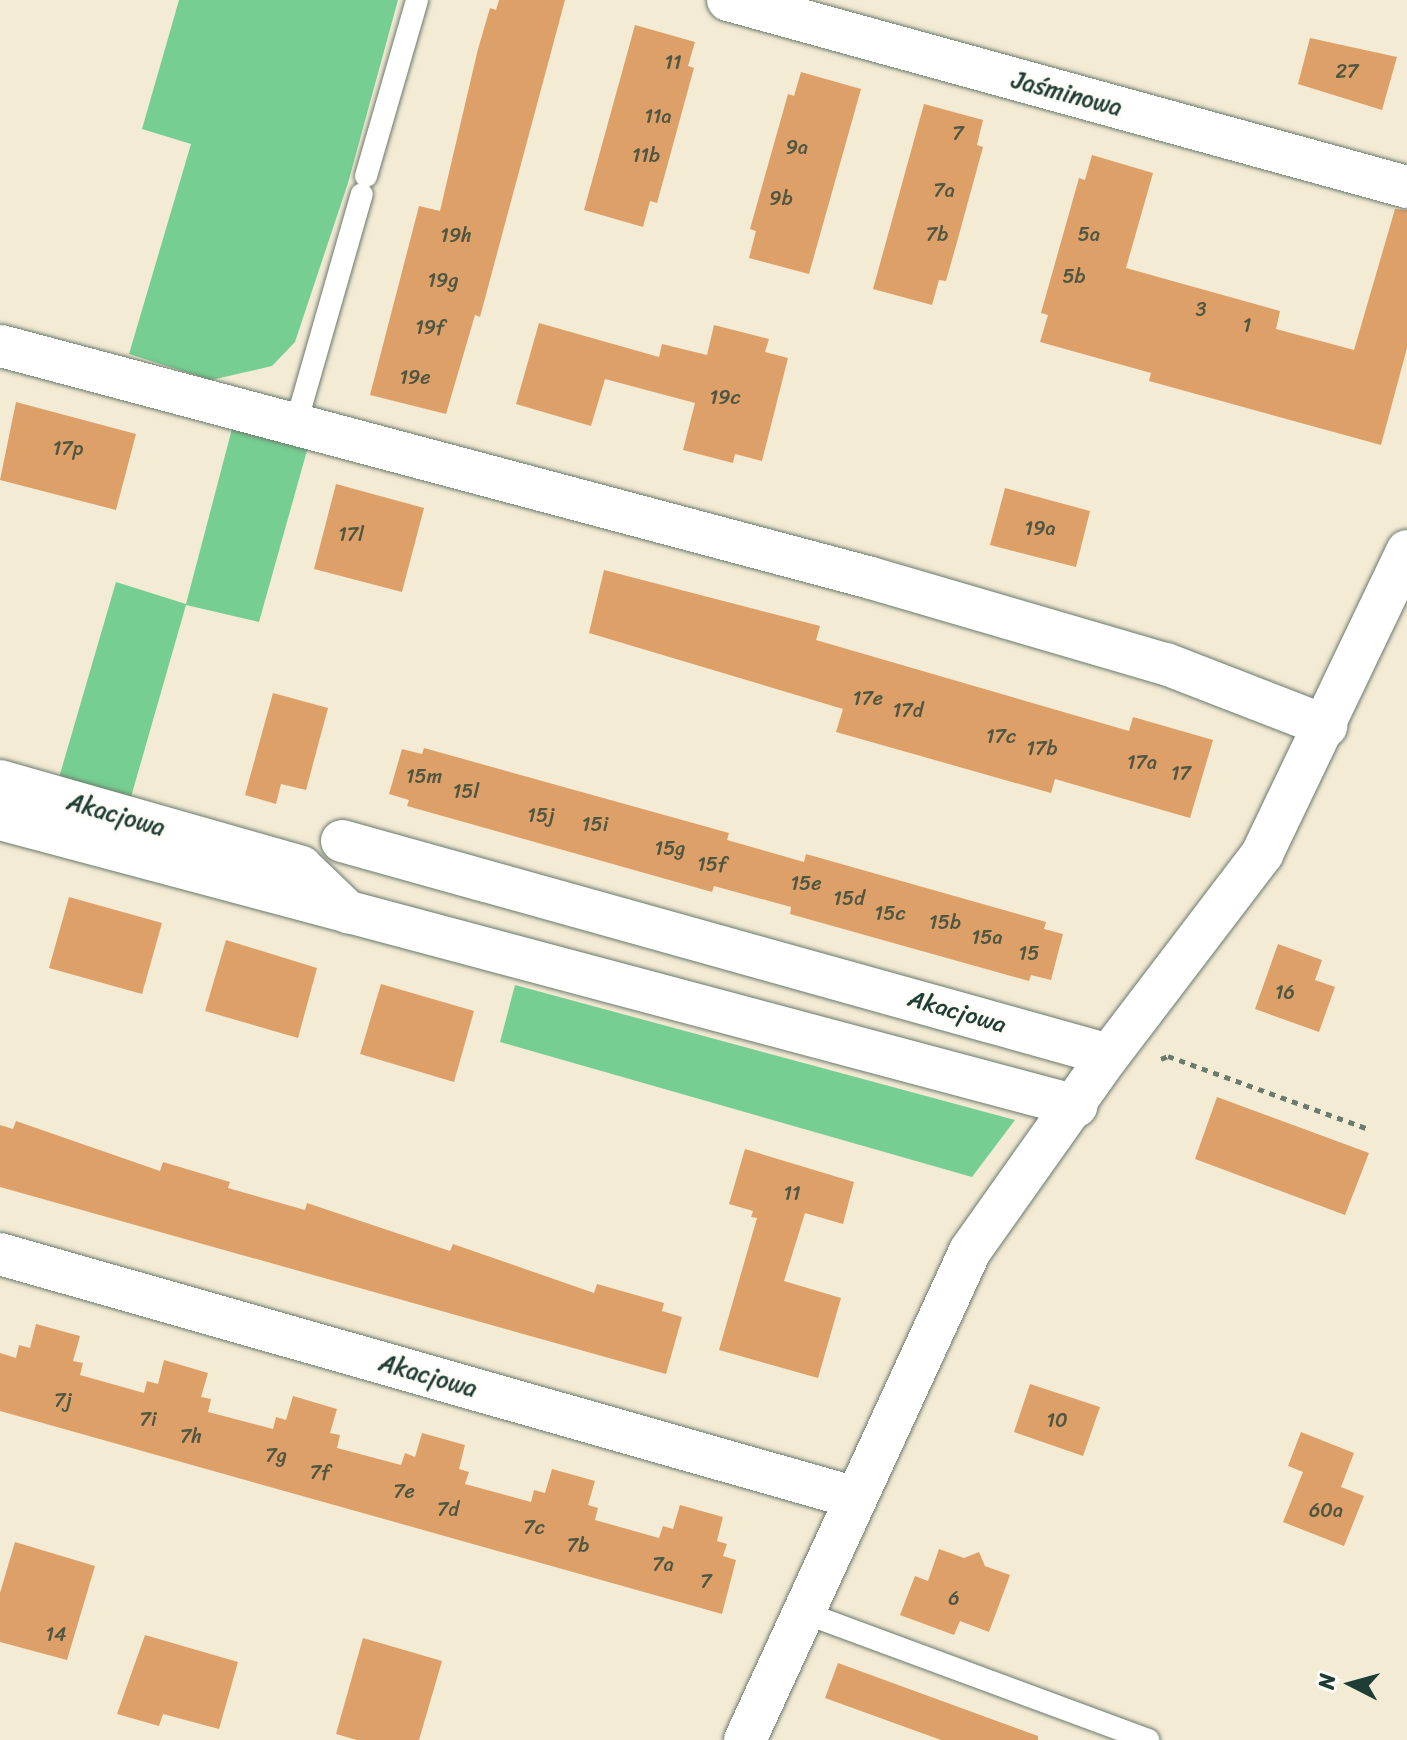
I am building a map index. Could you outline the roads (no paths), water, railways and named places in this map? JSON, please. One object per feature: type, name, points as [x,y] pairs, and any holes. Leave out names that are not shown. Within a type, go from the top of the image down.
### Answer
[{"type":"street","name":"Jaśminowa","points":[[728,0],[1407,187]]},
{"type":"street","points":[[1,346],[295,427],[871,578],[1166,664],[1326,726]]},
{"type":"street","points":[[745,1740],[970,1251],[1076,1106],[1105,1061],[1262,854],[1326,726],[1407,551]]},
{"type":"street","name":"Akacjowa","points":[[0,781],[301,867],[353,917]]},
{"type":"street","name":"Akacjowa","points":[[0,819],[353,917],[1076,1106]]},
{"type":"street","name":"Akacjowa","points":[[342,841],[1105,1061]]},
{"type":"street","name":"Akacjowa","points":[[0,1254],[856,1498]]},
{"type":"lane","points":[[295,427],[417,0]]},
{"type":"lane","points":[[805,1613],[1148,1740]]}]
